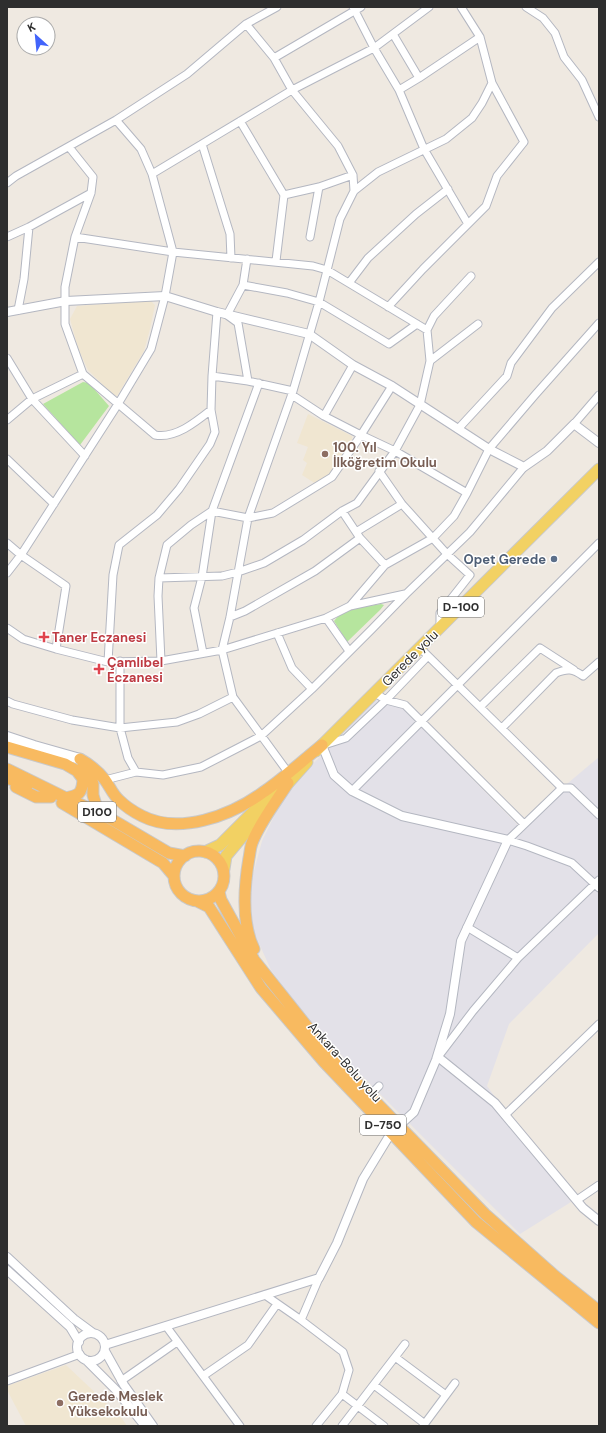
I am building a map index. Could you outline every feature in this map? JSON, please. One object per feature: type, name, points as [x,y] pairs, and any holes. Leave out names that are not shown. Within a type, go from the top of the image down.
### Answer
[{"type":"highway","points":[[80,759],[90,764],[105,780],[119,801],[142,816],[167,824],[194,822],[215,817],[233,810],[289,777],[322,745]]},
{"type":"highway","points":[[7,747],[65,764],[77,771],[83,779],[82,788],[78,795],[66,798]]},
{"type":"highway","points":[[80,759],[90,774],[94,784],[93,795],[96,805],[106,816]]},
{"type":"highway","name":"D100","points":[[7,769],[106,816],[169,853],[185,856],[191,852],[205,852]]},
{"type":"highway","points":[[266,975],[250,939],[245,910],[245,878],[252,844],[289,777]]},
{"type":"highway","name":"D100","points":[[7,778],[51,797],[163,863],[174,876],[176,884],[184,896],[197,901]]},
{"type":"highway","points":[[7,782],[36,797],[51,797]]},
{"type":"highway","points":[[197,901],[209,899],[219,892],[223,885],[224,869],[217,858],[205,852]]},
{"type":"highway","points":[[174,876],[179,861],[185,856]]},
{"type":"highway","name":"Ankara-Bolu yolu","points":[[219,892],[221,900],[254,960],[329,1054],[369,1096],[395,1130],[476,1222],[599,1323]]},
{"type":"highway","name":"Ankara-Bolu yolu","points":[[197,901],[209,906],[261,988],[324,1062],[485,1214],[555,1276],[599,1311]]},
{"type":"main road","name":"Gerede yolu","points":[[322,745],[375,693],[424,652],[440,628],[599,469]]},
{"type":"main road","points":[[7,737],[80,759]]},
{"type":"main road","name":"D100","points":[[205,852],[220,845],[289,777]]},
{"type":"main road","points":[[224,869],[226,856],[289,777]]},
{"type":"street","points":[[7,183],[16,176],[116,120],[187,74],[246,24],[277,7]]},
{"type":"street","points":[[152,174],[292,90],[374,48],[429,7]]},
{"type":"street","points":[[388,306],[486,206],[497,176],[524,142],[492,83],[480,37],[462,7]]},
{"type":"street","points":[[526,7],[543,18],[555,33],[564,57],[582,80],[599,117]]},
{"type":"street","points":[[274,58],[356,8],[374,48],[399,90],[424,149],[468,224]]},
{"type":"street","points":[[246,24],[274,58],[292,90],[338,146],[353,175],[354,191]]},
{"type":"street","points":[[393,34],[419,78]]},
{"type":"street","points":[[399,90],[480,37]]},
{"type":"street","points":[[289,777],[233,697],[222,650],[230,617],[248,518],[293,393],[319,302],[340,219],[354,191],[378,172],[446,139],[472,118],[482,103],[492,83]]},
{"type":"street","points":[[7,573],[21,556],[118,404],[151,349],[165,296],[173,252],[152,174],[141,149],[116,120]]},
{"type":"street","points":[[240,121],[284,195],[276,261]]},
{"type":"street","points":[[202,144],[230,234],[231,258]]},
{"type":"street","points":[[69,147],[93,177],[91,193],[74,237],[65,287],[66,324],[82,374],[155,435],[163,436],[193,424],[211,410]]},
{"type":"street","points":[[284,195],[319,187],[353,175]]},
{"type":"street","points":[[310,237],[319,187]]},
{"type":"street","points":[[349,283],[368,258],[416,214],[448,189]]},
{"type":"street","points":[[7,238],[91,193]]},
{"type":"street","points":[[18,310],[24,279],[29,227]]},
{"type":"street","points":[[74,237],[173,252],[247,260],[276,261],[313,266],[327,270],[427,330]]},
{"type":"street","points":[[227,315],[243,285],[247,260]]},
{"type":"street","points":[[458,429],[507,376],[511,363],[552,308],[599,262]]},
{"type":"street","points":[[159,578],[222,576],[264,563],[302,540],[342,511],[357,503],[395,451],[420,405],[430,361],[427,330],[434,316],[471,276]]},
{"type":"street","points":[[243,285],[287,293],[319,302],[389,344],[417,324]]},
{"type":"street","points":[[7,312],[66,301],[165,296],[227,315],[309,334],[353,365],[392,386],[489,449],[524,467]]},
{"type":"street","points":[[108,662],[113,575],[119,545],[157,515],[179,489],[210,444],[215,432],[211,410],[217,312]]},
{"type":"street","points":[[227,315],[238,323],[248,381]]},
{"type":"street","points":[[350,606],[385,565],[433,538],[454,516],[489,449],[599,323]]},
{"type":"street","points":[[430,361],[478,324]]},
{"type":"street","points":[[7,358],[32,399],[85,456]]},
{"type":"street","points":[[324,416],[353,365]]},
{"type":"street","points":[[7,420],[32,399],[82,374]]},
{"type":"street","points":[[212,376],[259,383],[293,393],[324,416],[395,451],[467,493]]},
{"type":"street","points":[[203,653],[194,608],[202,577],[212,511],[259,383]]},
{"type":"street","points":[[161,661],[158,596],[159,578],[167,545],[191,525],[212,511],[248,518],[273,513],[332,477],[392,386]]},
{"type":"street","points":[[105,780],[136,772],[163,775],[201,767],[261,736],[312,689],[470,532],[524,467],[547,451],[574,424],[599,395]]},
{"type":"street","points":[[574,424],[599,443]]},
{"type":"street","points":[[7,459],[54,504]]},
{"type":"street","points":[[379,471],[402,504],[447,554],[470,575],[440,613],[440,628]]},
{"type":"street","points":[[230,617],[244,611],[315,570],[358,535],[402,504]]},
{"type":"street","points":[[342,511],[358,535],[385,565]]},
{"type":"street","points":[[7,543],[21,556],[66,586],[56,650]]},
{"type":"street","points":[[352,791],[599,543]]},
{"type":"street","points":[[7,628],[23,639],[56,650],[108,662],[161,661],[222,650],[326,618],[350,606],[406,594]]},
{"type":"street","points":[[326,618],[349,651]]},
{"type":"street","points":[[277,634],[292,668],[312,689]]},
{"type":"street","points":[[480,707],[540,648],[583,676],[599,662]]},
{"type":"street","points":[[438,1057],[473,1011],[518,958],[598,884],[572,863],[508,840],[402,816],[352,791],[334,775],[322,745],[346,738],[386,700],[424,652],[562,788]]},
{"type":"street","points":[[120,661],[120,728],[128,758],[136,772]]},
{"type":"street","points":[[502,728],[556,673],[566,670],[574,670]]},
{"type":"street","points":[[375,693],[386,700],[405,705],[524,824]]},
{"type":"street","points":[[7,700],[13,704],[72,720],[120,728],[177,722],[199,714],[233,697]]},
{"type":"street","points":[[300,1320],[337,1243],[363,1179],[395,1130],[414,1112],[438,1057],[450,1014],[461,941],[508,840],[562,788],[571,788],[599,815]]},
{"type":"street","points":[[467,927],[518,958]]},
{"type":"street","points":[[505,1115],[599,1024]]},
{"type":"street","points":[[438,1057],[495,1103],[583,1208],[599,1221]]},
{"type":"street","points":[[369,1096],[379,1086]]},
{"type":"street","points":[[576,1200],[599,1185]]},
{"type":"street","points":[[7,1257],[74,1320],[93,1334],[101,1337],[122,1381],[154,1426]]},
{"type":"street","points":[[7,1270],[10,1277],[70,1327],[79,1342]]},
{"type":"street","points":[[86,1360],[91,1361],[100,1358],[105,1348],[166,1326],[319,1278]]},
{"type":"street","points":[[265,1295],[343,1352],[350,1370],[342,1394],[316,1426]]},
{"type":"street","points":[[203,1376],[248,1345],[277,1304]]},
{"type":"street","points":[[166,1326],[240,1426]]},
{"type":"street","points":[[93,1334],[84,1335],[79,1342],[78,1350],[80,1354],[116,1390],[145,1426]]},
{"type":"street","points":[[122,1381],[178,1342]]},
{"type":"street","points":[[342,1426],[405,1344]]},
{"type":"street","points":[[7,1381],[80,1354]]},
{"type":"street","points":[[395,1357],[446,1395]]},
{"type":"street","points":[[374,1385],[424,1425],[455,1383]]},
{"type":"street","points":[[342,1394],[384,1426]]},
{"type":"shaded area","points":[[150,300],[155,305],[144,351],[117,396],[112,394],[88,370],[78,348],[70,319],[77,306]]},
{"type":"shaded area","name":"100. Yıl İlköğretim Okulu","points":[[308,414],[352,436],[352,443],[327,477],[316,484],[302,475],[307,463],[303,460],[308,447],[297,443]]},
{"type":"shaded area","points":[[377,699],[403,709],[518,825],[599,757],[599,875],[591,884],[599,893],[599,933],[509,1024],[487,1086],[571,1202],[520,1234],[345,1059],[303,1013],[271,970],[253,930],[250,886],[262,841],[282,800],[298,779]]},
{"type":"shaded area","name":"Gerede Meslek Yüksekokulu","points":[[66,1365],[121,1417],[127,1426],[26,1426],[7,1390],[7,1386]]},
{"type":"green space","points":[[83,382],[89,383],[109,406],[80,445],[43,404]]},
{"type":"green space","points":[[381,604],[384,605],[380,610],[347,642],[334,621],[349,610]]},
{"type":"place","name":"100. Yıl İlköğretim Okulu","points":[[325,454]]},
{"type":"place","name":"Opet Gerede","points":[[554,559]]},
{"type":"place","name":"Taner Eczanesi","points":[[44,637]]},
{"type":"place","name":"Çamlıbel Eczanesi","points":[[99,669]]},
{"type":"place","name":"Gerede Meslek Yüksekokulu","points":[[60,1403]]}]
